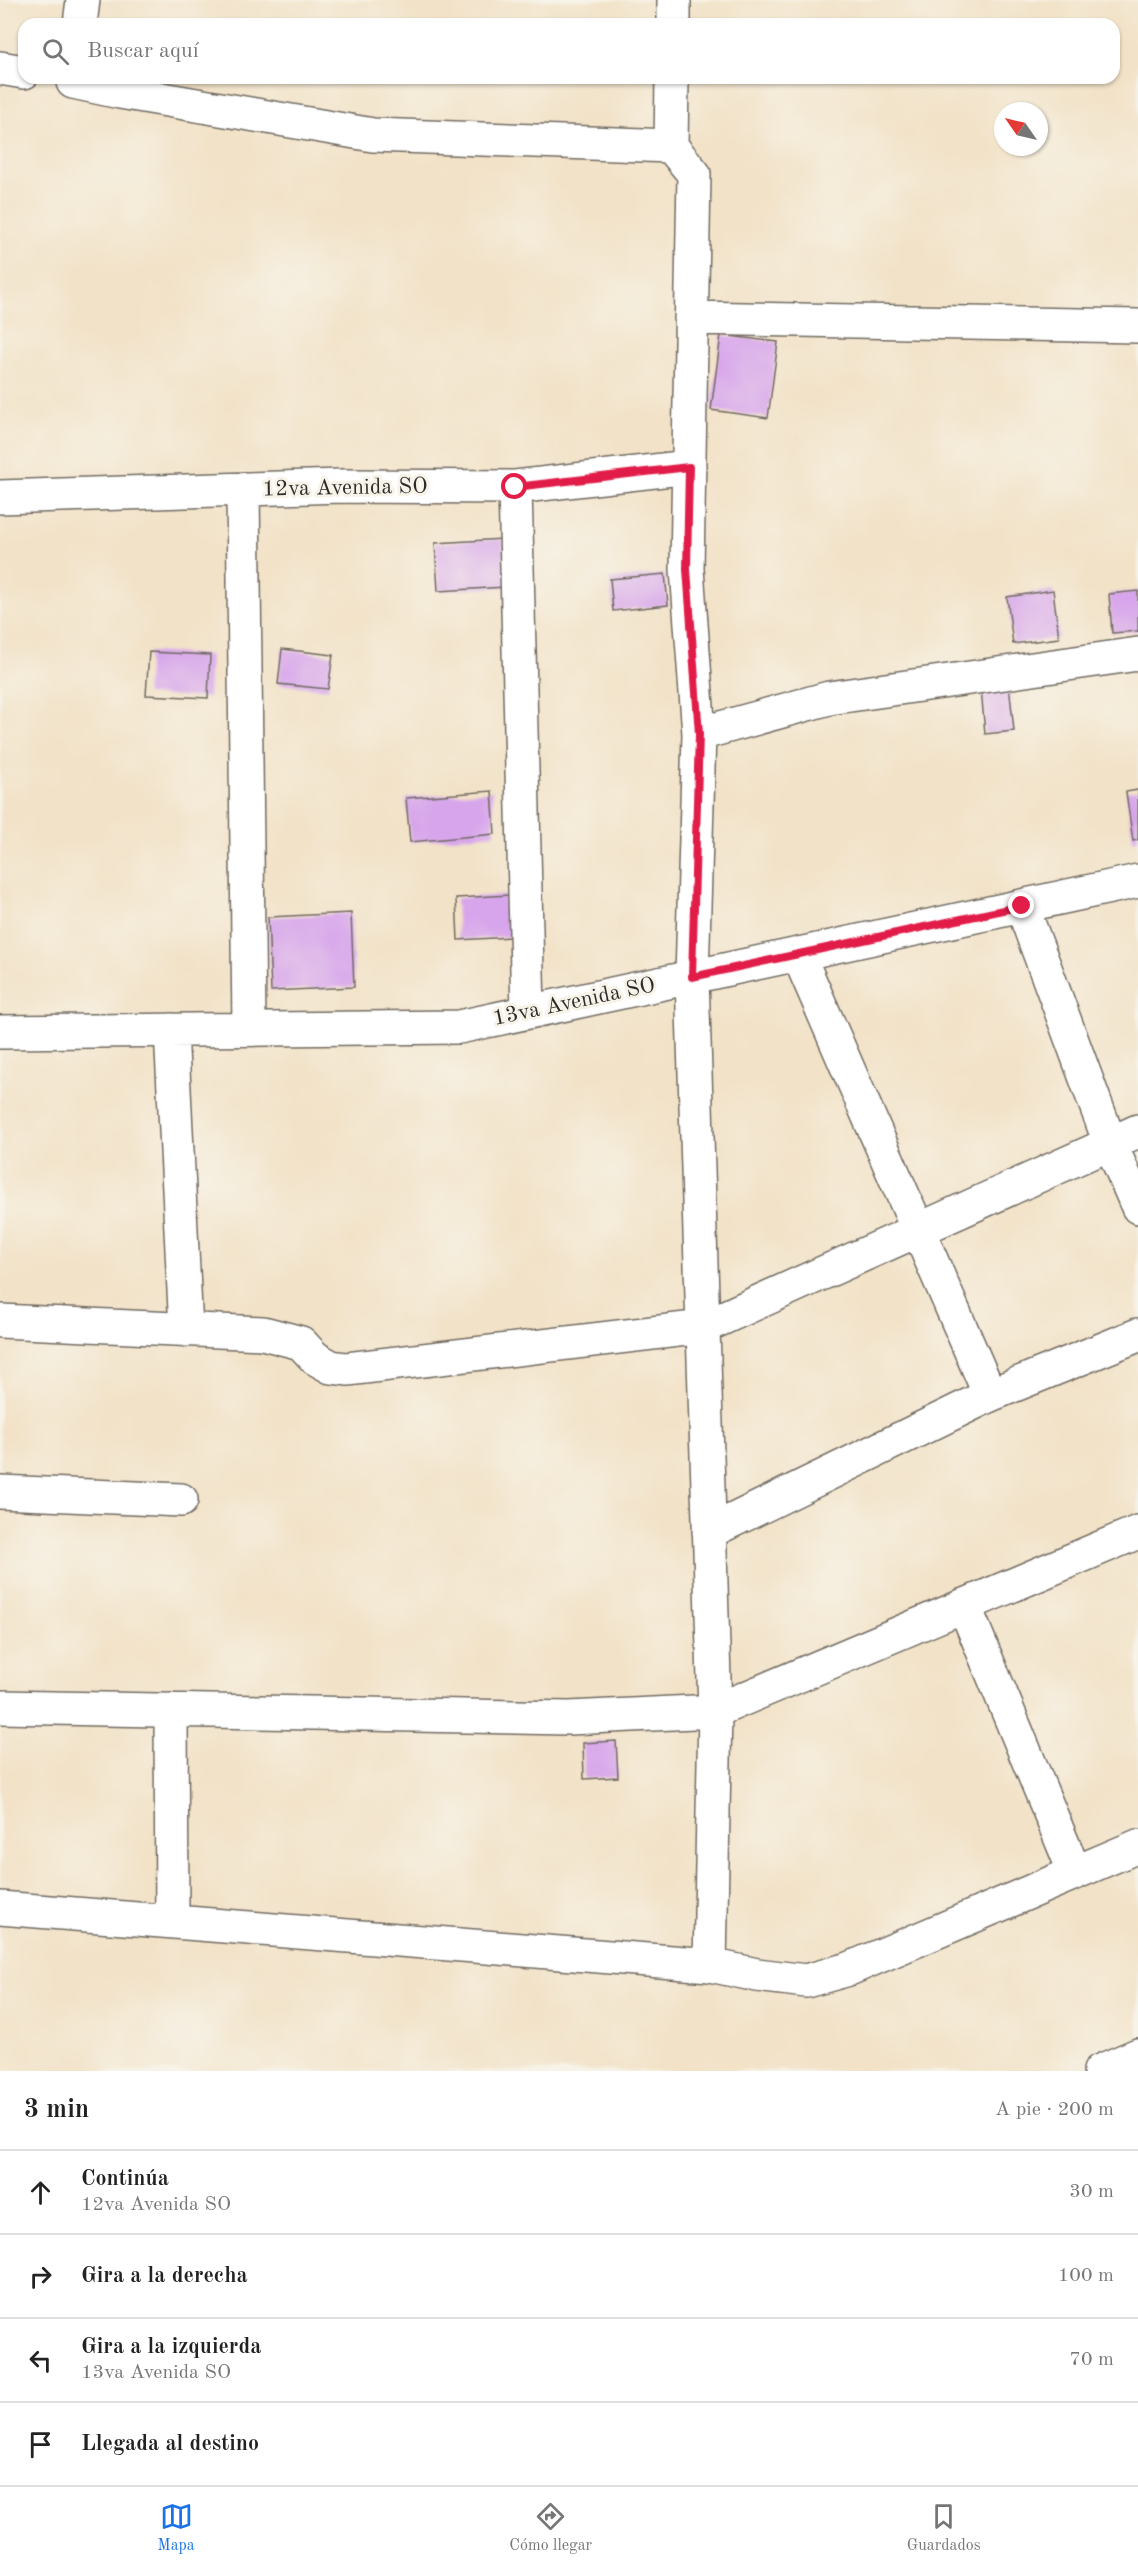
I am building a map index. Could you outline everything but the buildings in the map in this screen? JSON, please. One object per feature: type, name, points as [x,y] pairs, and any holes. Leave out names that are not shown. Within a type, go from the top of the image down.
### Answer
[{"type":"street","points":[[81,18],[83,0]]},
{"type":"street","points":[[674,0],[674,18]]},
{"type":"street","points":[[0,68],[18,71]]},
{"type":"street","points":[[87,84],[120,92],[373,135],[671,146]]},
{"type":"street","points":[[672,84],[671,146],[694,174],[687,569],[699,734],[692,977],[715,1712],[710,1965]]},
{"type":"street","points":[[691,318],[1138,326]]},
{"type":"street","name":"12va Avenida SO","points":[[0,497],[341,486],[515,487],[689,467]]},
{"type":"street","points":[[515,487],[528,1012]]},
{"type":"street","points":[[243,489],[249,1028]]},
{"type":"street","points":[[699,734],[829,698],[1138,654]]},
{"type":"street","name":"13va Avenida SO","points":[[0,1032],[459,1027],[1138,881]]},
{"type":"street","points":[[1022,906],[1124,1137],[1138,1206]]},
{"type":"street","points":[[798,954],[990,1395]]},
{"type":"street","points":[[171,1030],[186,1330]]},
{"type":"street","points":[[0,1321],[263,1333],[301,1343],[315,1358],[331,1367],[346,1369],[703,1327],[1124,1137]]},
{"type":"street","points":[[709,1532],[990,1395],[1138,1335]]},
{"type":"street","points":[[0,1492],[181,1500]]},
{"type":"street","points":[[0,1707],[570,1718],[715,1712],[1138,1532]]},
{"type":"street","points":[[964,1605],[1076,1873]]},
{"type":"street","points":[[171,1710],[172,1920]]},
{"type":"street","points":[[0,1908],[172,1920],[710,1965],[757,1976],[807,1981],[849,1969],[1138,1846]]},
{"type":"street","points":[[1100,2071],[1138,2055]]},
{"type":"route","points":[[515,487],[689,467],[687,569],[699,734],[692,977],[1022,906]]}]
